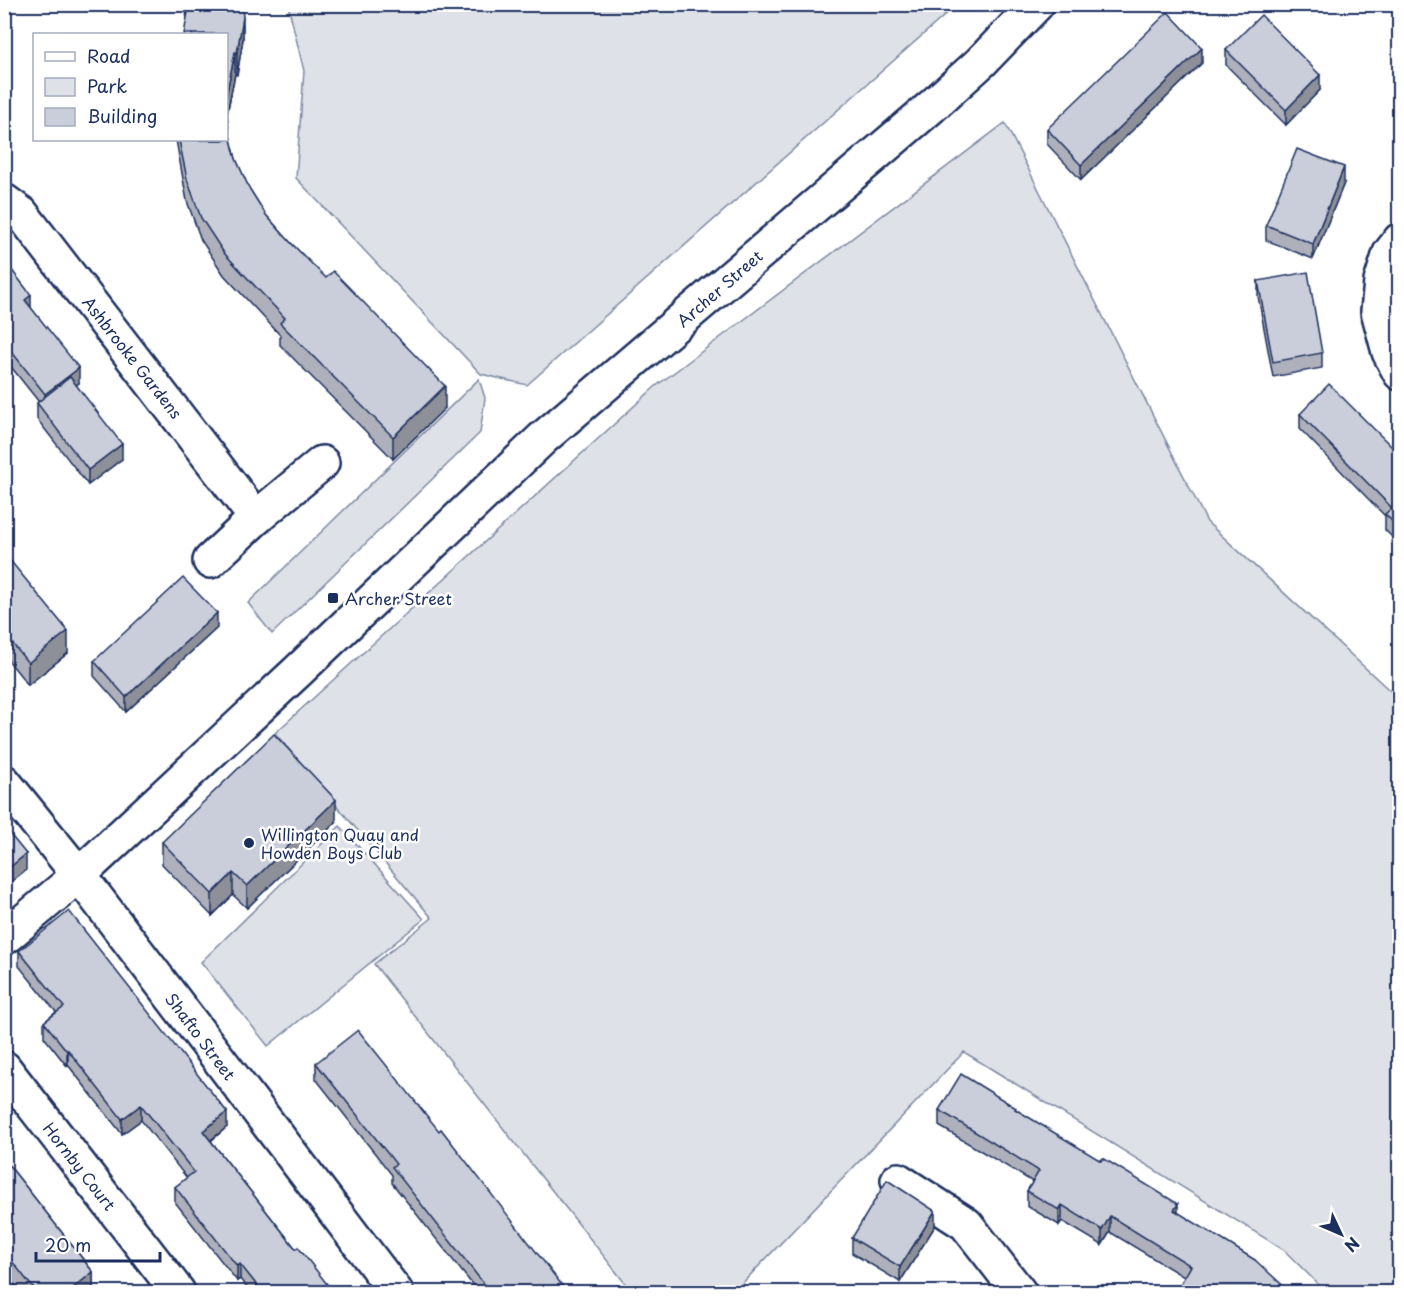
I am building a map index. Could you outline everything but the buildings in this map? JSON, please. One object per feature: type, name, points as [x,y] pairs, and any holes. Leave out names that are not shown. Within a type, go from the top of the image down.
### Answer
[{"type":"street","name":"Archer Street","points":[[4,938],[79,875],[543,438],[931,107],[981,62],[1037,4]]},
{"type":"street","name":"Ashbrooke Gardens","points":[[4,201],[22,214],[256,518]]},
{"type":"street","points":[[1400,240],[1390,253],[1381,282],[1378,311],[1389,352],[1400,373]]},
{"type":"street","points":[[210,561],[256,518],[322,463]]},
{"type":"street","name":"Shafto Street","points":[[4,782],[79,875],[396,1293]]},
{"type":"street","name":"Hornby Court","points":[[4,1068],[178,1293]]},
{"type":"street","points":[[898,1180],[966,1224],[1019,1293]]},
{"type":"green space","points":[[288,4],[954,5],[527,385],[481,374],[296,178],[304,71]]},
{"type":"green space","points":[[1005,123],[1207,522],[1399,699],[1399,1292],[1326,1292],[1284,1250],[964,1052],[734,1292],[632,1292],[374,964],[432,918],[275,733],[656,386]]},
{"type":"green space","points":[[479,379],[485,398],[480,433],[272,634],[248,603]]},
{"type":"green space","points":[[340,826],[424,919],[268,1046],[201,962]]},
{"type":"place","name":"Archer Street","points":[[333,598]]},
{"type":"place","name":"Willington Quay and Howden Boys Club","points":[[249,843]]}]
